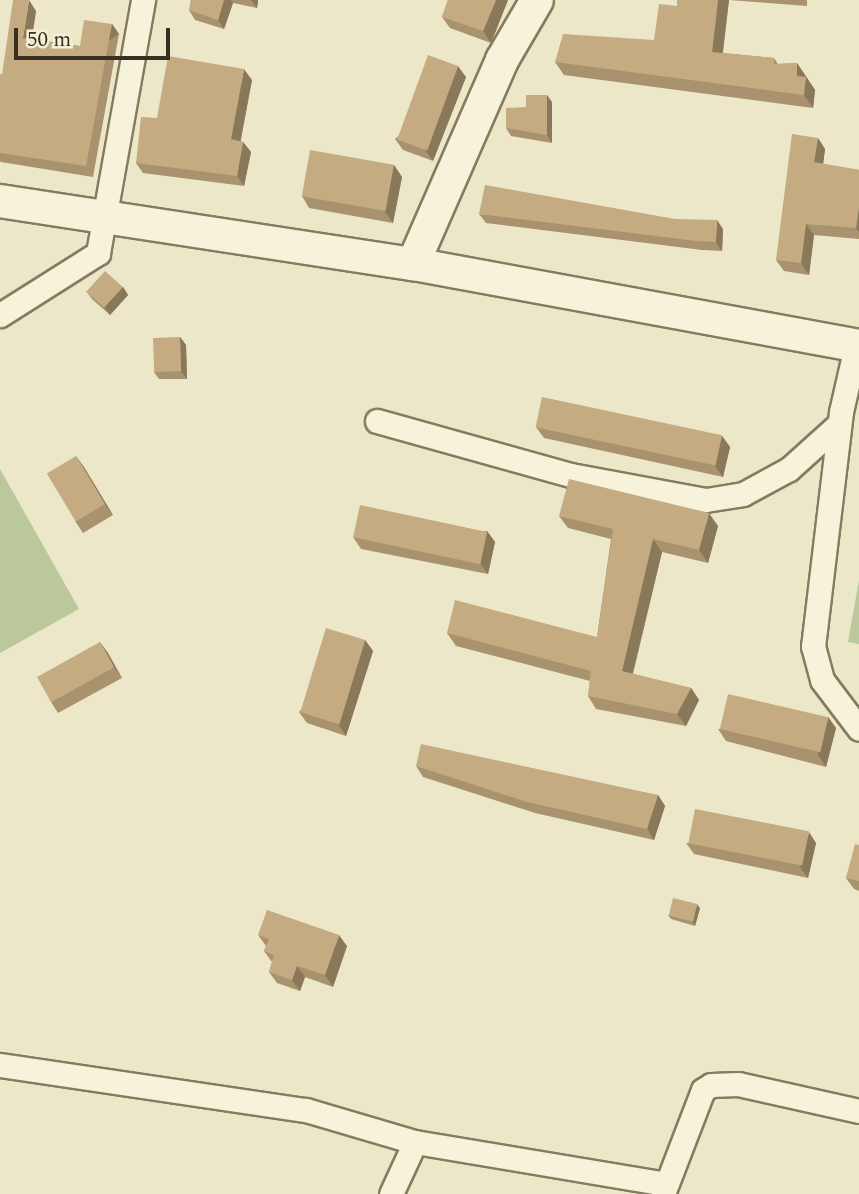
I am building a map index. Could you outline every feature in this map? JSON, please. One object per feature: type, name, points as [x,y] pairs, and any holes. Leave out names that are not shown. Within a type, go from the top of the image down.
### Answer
[{"type":"street","points":[[413,264],[502,60],[537,0]]},
{"type":"street","points":[[0,314],[98,253],[108,220],[138,1]]},
{"type":"street","points":[[0,201],[108,220],[413,264],[858,346],[839,424],[813,646],[822,680],[859,729]]},
{"type":"street","points":[[377,421],[571,475],[706,500],[743,494],[789,468],[839,424]]},
{"type":"street","points":[[0,1065],[306,1110],[415,1142],[664,1189],[703,1090],[711,1085],[738,1084],[859,1111]]},
{"type":"street","points":[[391,1194],[415,1142]]},
{"type":"green space","points":[[0,469],[79,609],[0,653]]},
{"type":"green space","points":[[859,580],[859,644],[848,642]]},
{"type":"building","points":[[13,0],[29,0],[23,38],[80,46],[84,20],[112,24],[86,166],[0,153],[0,74],[2,75]]},
{"type":"building","points":[[192,0],[224,0],[218,20],[189,10]]},
{"type":"building","points":[[448,0],[496,0],[483,31],[442,17]]},
{"type":"building","points":[[677,0],[718,0],[712,52],[774,58],[774,64],[797,63],[797,76],[806,77],[804,95],[555,62],[563,34],[654,40],[659,4],[677,6]]},
{"type":"building","points":[[428,55],[458,66],[427,151],[397,140]]},
{"type":"building","points":[[168,56],[244,69],[231,139],[243,142],[237,176],[136,163],[141,117],[157,118]]},
{"type":"building","points":[[526,95],[547,95],[547,135],[506,128],[506,108],[526,107]]},
{"type":"building","points":[[792,134],[818,138],[814,162],[859,170],[856,228],[806,224],[801,263],[776,260]]},
{"type":"building","points":[[310,150],[394,165],[386,211],[302,196]]},
{"type":"building","points":[[485,185],[675,219],[717,220],[716,242],[479,214]]},
{"type":"building","points":[[105,271],[123,287],[104,308],[86,292]]},
{"type":"building","points":[[180,337],[181,371],[154,372],[153,338]]},
{"type":"building","points":[[542,397],[722,435],[716,466],[536,427]]},
{"type":"building","points":[[76,456],[105,504],[76,522],[47,474]]},
{"type":"building","points":[[569,479],[709,513],[699,550],[653,539],[622,671],[691,688],[677,714],[588,696],[591,671],[447,633],[455,600],[597,637],[613,529],[559,516]]},
{"type":"building","points":[[360,505],[487,532],[480,564],[353,537]]},
{"type":"building","points":[[326,628],[365,640],[339,724],[300,712]]},
{"type":"building","points":[[100,642],[114,667],[51,702],[37,677]]},
{"type":"building","points":[[728,694],[828,717],[820,752],[720,729]]},
{"type":"building","points":[[421,744],[658,795],[647,829],[527,802],[416,766]]},
{"type":"building","points":[[695,809],[809,831],[802,865],[688,843]]},
{"type":"building","points":[[855,844],[859,845],[859,881],[846,878]]},
{"type":"building","points":[[673,898],[697,904],[693,922],[669,915]]},
{"type":"building","points":[[267,910],[339,935],[325,975],[297,966],[292,980],[269,972],[274,955],[264,951],[269,939],[258,935]]}]
